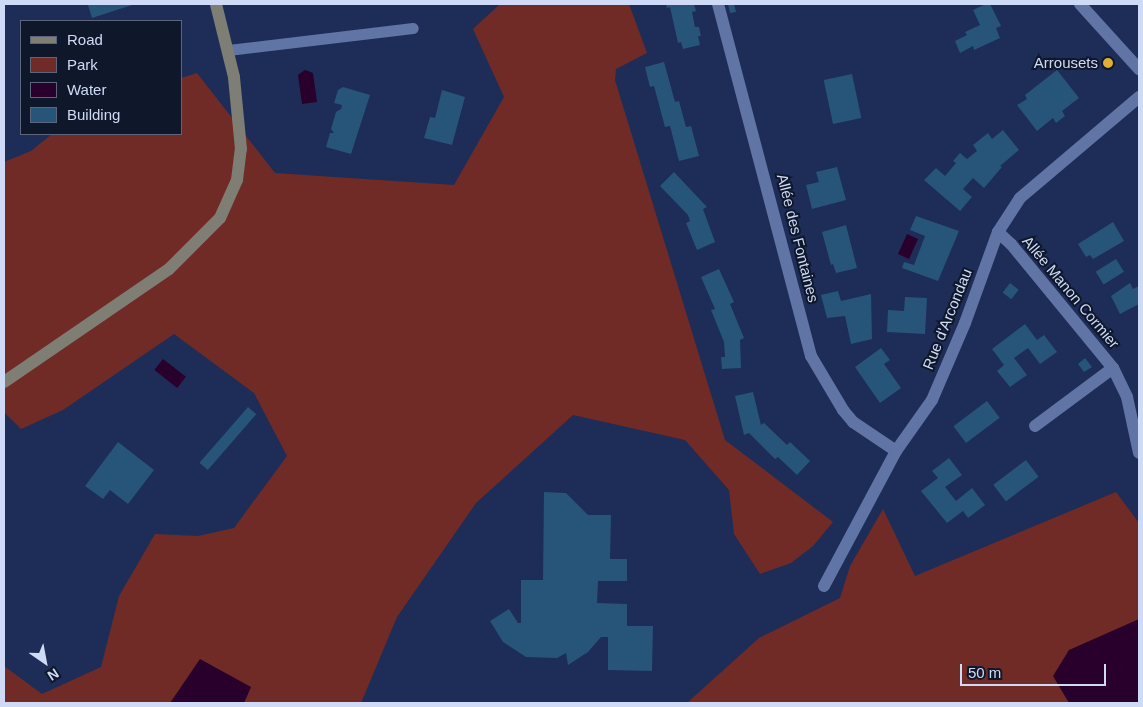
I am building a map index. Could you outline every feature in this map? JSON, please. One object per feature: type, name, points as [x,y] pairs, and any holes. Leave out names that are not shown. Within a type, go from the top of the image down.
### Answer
[{"type":"main road","points":[[4,382],[169,268],[220,218],[237,180],[241,149],[234,77],[216,4]]},
{"type":"street","name":"Allée des Fontaines","points":[[718,4],[732,61],[758,148],[811,356],[828,386],[853,422],[896,451]]},
{"type":"street","points":[[1080,4],[1139,69]]},
{"type":"street","name":"Rue d'Arcondau","points":[[824,586],[896,451],[932,400],[965,323],[998,232],[1020,198],[1139,97]]},
{"type":"street","name":"Allée Manon Cormier","points":[[998,232],[1011,244],[1113,368],[1035,426]]},
{"type":"street","points":[[1113,368],[1127,397],[1139,452]]},
{"type":"lane","points":[[228,50],[413,28]]},
{"type":"green space","points":[[500,4],[629,4],[647,53],[616,69],[615,80],[725,440],[833,522],[813,546],[791,563],[760,574],[734,534],[729,490],[685,440],[573,415],[476,503],[397,617],[361,703],[4,703],[4,666],[42,694],[101,667],[119,596],[155,534],[198,536],[234,528],[287,456],[254,393],[174,334],[63,410],[21,429],[4,412],[4,162],[31,151],[51,135],[182,135],[182,78],[197,73],[275,173],[454,185],[504,97],[473,29]]},
{"type":"green space","points":[[1116,492],[1139,523],[1139,703],[687,703],[759,638],[840,598],[850,566],[883,509],[915,576]]},
{"type":"water","points":[[305,70],[313,73],[317,102],[302,104],[298,75]]},
{"type":"water","points":[[907,234],[918,239],[909,259],[898,254]]},
{"type":"water","points":[[163,359],[186,377],[177,388],[154,370]]},
{"type":"water","points":[[1139,619],[1139,703],[1069,703],[1053,676],[1069,650]]},
{"type":"water","points":[[200,659],[251,687],[244,703],[170,703]]},
{"type":"building","points":[[666,4],[694,4],[696,11],[692,12],[695,27],[699,27],[700,45],[683,49],[681,42],[678,43],[670,7],[667,8]]},
{"type":"building","points":[[728,4],[734,4],[736,12],[730,13]]},
{"type":"building","points":[[990,4],[1001,26],[996,28],[1000,38],[974,50],[973,46],[960,53],[955,41],[967,35],[965,32],[980,25],[973,10]]},
{"type":"building","points":[[88,5],[132,5],[92,18]]},
{"type":"building","points":[[664,62],[675,102],[679,101],[686,127],[691,126],[699,156],[679,161],[670,126],[665,127],[654,86],[650,87],[645,67]]},
{"type":"building","points":[[1057,70],[1079,98],[1062,111],[1065,116],[1056,123],[1053,118],[1037,131],[1017,105],[1027,99],[1025,95]]},
{"type":"building","points":[[852,74],[861,118],[833,124],[824,80]]},
{"type":"building","points":[[343,87],[370,95],[351,154],[326,147],[330,133],[334,133],[331,129],[336,112],[341,109],[342,105],[334,103],[338,90]]},
{"type":"building","points":[[442,90],[465,97],[452,145],[424,138],[430,117],[435,118]]},
{"type":"building","points":[[1003,130],[1019,150],[1000,166],[1002,167],[984,188],[973,178],[963,189],[972,197],[960,211],[924,180],[936,168],[945,176],[956,163],[953,161],[960,153],[967,159],[977,151],[973,145],[988,133],[992,139]]},
{"type":"building","points":[[837,167],[846,200],[812,209],[806,185],[819,182],[816,172]]},
{"type":"building","points":[[674,172],[707,207],[703,209],[715,242],[697,250],[686,223],[690,221],[688,215],[660,186]]},
{"type":"building","points":[[916,216],[959,231],[938,281],[902,268],[904,262],[914,265],[925,236],[910,230]]},
{"type":"building","points":[[1113,222],[1124,241],[1093,259],[1090,255],[1086,257],[1078,244]]},
{"type":"building","points":[[846,225],[857,268],[836,273],[833,264],[831,265],[822,232]]},
{"type":"building","points":[[1116,259],[1124,272],[1104,284],[1096,272]]},
{"type":"building","points":[[719,269],[734,302],[730,304],[744,338],[740,340],[741,368],[722,369],[721,357],[725,357],[724,342],[711,310],[715,309],[701,277]]},
{"type":"building","points":[[1010,283],[1019,290],[1011,299],[1003,292]]},
{"type":"building","points":[[1130,283],[1133,289],[1139,286],[1139,304],[1120,314],[1111,296]]},
{"type":"building","points":[[838,291],[841,301],[871,294],[872,339],[851,344],[845,316],[827,318],[821,295]]},
{"type":"building","points":[[905,297],[927,298],[925,334],[887,332],[888,310],[904,311]]},
{"type":"building","points":[[1025,324],[1037,340],[1044,335],[1057,352],[1040,364],[1028,348],[1014,358],[1027,375],[1010,387],[997,371],[1004,365],[992,349]]},
{"type":"building","points":[[881,348],[890,360],[884,364],[901,388],[880,403],[855,367]]},
{"type":"building","points":[[1085,358],[1092,367],[1084,372],[1078,364]]},
{"type":"building","points":[[753,392],[761,425],[764,423],[787,445],[790,442],[810,461],[797,475],[778,457],[775,459],[749,433],[744,435],[735,396]]},
{"type":"building","points":[[987,401],[1000,418],[966,443],[953,426]]},
{"type":"building","points":[[248,407],[256,414],[208,470],[199,463]]},
{"type":"building","points":[[118,442],[154,470],[128,504],[110,490],[103,499],[85,486]]},
{"type":"building","points":[[949,458],[962,475],[945,487],[956,501],[972,488],[985,505],[968,518],[963,511],[947,523],[921,491],[938,478],[932,471]]},
{"type":"building","points":[[1026,460],[1039,477],[1006,501],[993,485]]},
{"type":"building","points":[[544,492],[566,493],[588,515],[611,515],[610,559],[627,559],[627,581],[598,581],[597,603],[627,604],[627,626],[653,626],[652,671],[608,670],[608,637],[601,637],[588,652],[568,665],[566,653],[557,658],[526,657],[503,642],[490,621],[509,609],[518,623],[521,623],[521,580],[543,580]]},
{"type":"place","name":"Arrousets","points":[[1108,63]]}]
